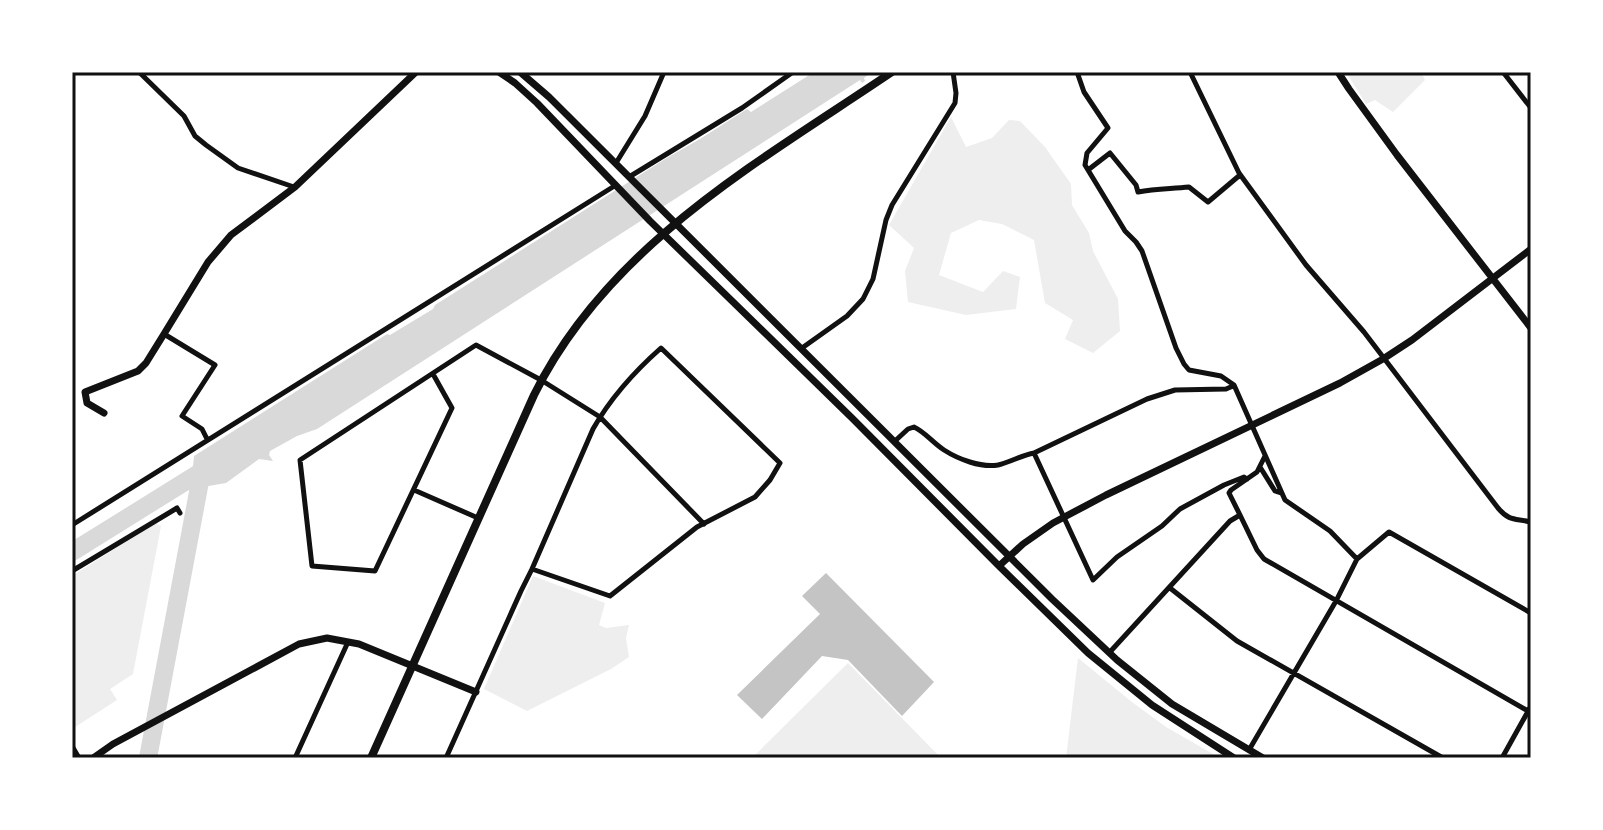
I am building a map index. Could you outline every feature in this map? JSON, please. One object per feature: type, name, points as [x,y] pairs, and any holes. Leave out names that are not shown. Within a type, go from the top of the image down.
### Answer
[{"type":"main road","points":[[371,758],[541,380],[591,306],[662,233],[716,191],[892,72]]},
{"type":"street","points":[[139,72],[184,116],[195,136],[206,145],[238,168],[295,187]]},
{"type":"street","points":[[104,413],[87,403],[85,392],[138,371],[146,363],[208,262],[231,235],[295,187],[416,72]]},
{"type":"street","points":[[499,72],[537,103],[662,233],[1099,663],[1152,705],[1234,758]]},
{"type":"street","points":[[520,72],[616,163],[1109,653],[1172,704],[1263,758]]},
{"type":"street","points":[[616,163],[645,116],[664,72]]},
{"type":"street","points":[[631,178],[793,72]]},
{"type":"street","points":[[802,348],[847,316],[863,299],[873,279],[892,205],[955,103],[953,72]]},
{"type":"street","points":[[1077,72],[1084,92],[1108,128],[1087,153],[1085,165],[1125,231],[1142,251],[1184,364],[1189,370],[1221,376],[1234,385],[1285,500],[1330,531],[1357,559]]},
{"type":"street","points":[[1190,72],[1240,175],[1306,265],[1364,332],[1505,516],[1531,522]]},
{"type":"street","points":[[1338,72],[1397,155],[1531,328]]},
{"type":"street","points":[[1503,72],[1531,108]]},
{"type":"street","points":[[1088,170],[1110,153],[1136,185],[1138,192],[1189,187],[1208,202],[1240,175]]},
{"type":"street","points":[[72,525],[618,187]]},
{"type":"street","points":[[999,566],[1023,544],[1063,518],[1383,359],[1531,249]]},
{"type":"street","points":[[164,334],[215,365],[182,416],[202,429],[207,439]]},
{"type":"street","points":[[433,374],[452,408],[375,571],[312,566],[300,460],[476,345],[600,417],[704,524]]},
{"type":"street","points":[[446,758],[600,417],[628,381],[661,348],[780,463],[755,497],[697,527],[610,596],[532,569]]},
{"type":"street","points":[[895,441],[914,427],[945,451],[977,463],[1002,464],[1034,453],[1147,399],[1175,390],[1226,389],[1234,385]]},
{"type":"street","points":[[1034,453],[1093,580],[1117,557],[1162,526],[1180,509],[1224,485],[1244,477],[1247,479]]},
{"type":"street","points":[[1265,456],[1257,472],[1229,493],[1264,559],[1529,708],[1502,758]]},
{"type":"street","points":[[1259,467],[1275,491],[1282,493]]},
{"type":"street","points":[[414,490],[478,518]]},
{"type":"street","points":[[72,571],[177,508],[180,513]]},
{"type":"street","points":[[1109,653],[1230,521],[1240,515]]},
{"type":"street","points":[[1249,750],[1357,559],[1389,532],[1531,613]]},
{"type":"street","points":[[1170,588],[1237,641],[1443,758]]},
{"type":"street","points":[[93,758],[299,644],[327,638],[359,644],[476,692]]},
{"type":"street","points":[[295,758],[348,642]]},
{"type":"street","points":[[72,746],[79,758]]},
{"type":"shaded area","points":[[814,72],[872,72],[862,83],[860,80],[317,429],[270,451],[273,461],[259,459],[226,483],[191,489],[194,456],[387,334],[433,309],[665,159],[747,109],[751,112]]},
{"type":"shaded area","points":[[1346,72],[1421,72],[1425,80],[1393,112],[1375,100],[1366,104]]},
{"type":"shaded area","points":[[951,117],[966,147],[992,138],[1009,120],[1020,121],[1045,147],[1071,184],[1072,205],[1089,233],[1093,251],[1118,299],[1120,331],[1093,353],[1065,339],[1073,320],[1045,303],[1034,240],[1002,224],[979,220],[951,233],[939,275],[983,292],[1003,271],[1020,277],[1016,309],[966,315],[908,302],[905,271],[914,248],[889,225]]},
{"type":"shaded area","points":[[156,523],[161,526],[133,674],[110,689],[117,700],[72,729],[72,576]]},
{"type":"shaded area","points":[[533,576],[605,603],[599,625],[606,628],[629,625],[626,638],[629,657],[527,711],[484,689]]},
{"type":"shaded area","points":[[1078,658],[1166,727],[1220,758],[1066,758]]},
{"type":"shaded area","points":[[848,663],[941,758],[752,758]]},
{"type":"building","points":[[826,573],[934,682],[902,716],[848,660],[822,656],[762,719],[737,695],[820,614],[802,596]]},
{"type":"waterway","points":[[72,552],[212,465]]},
{"type":"waterway","points":[[148,758],[202,471]]}]
